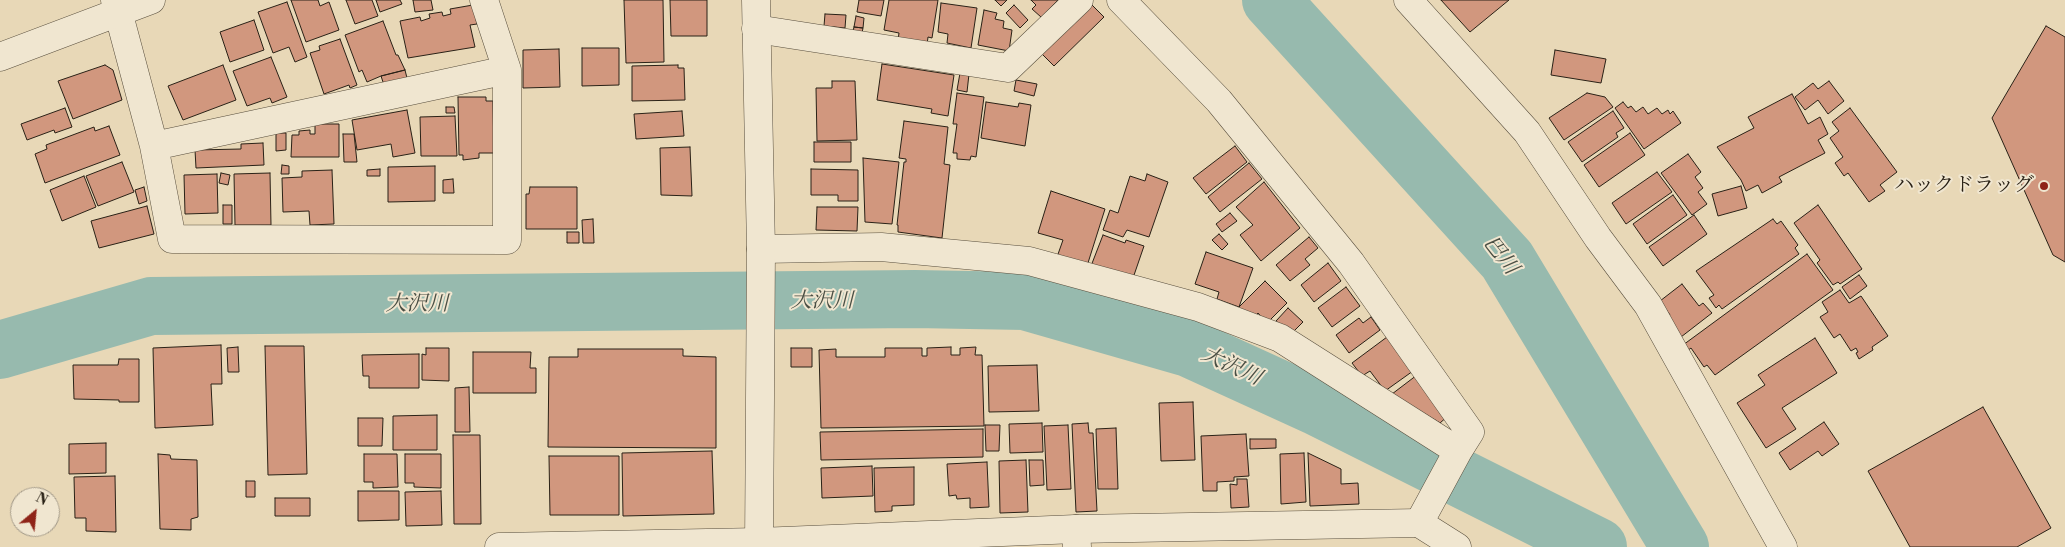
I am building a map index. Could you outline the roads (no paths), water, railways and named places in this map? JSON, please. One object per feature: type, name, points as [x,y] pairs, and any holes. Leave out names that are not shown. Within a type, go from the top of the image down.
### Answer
[{"type":"street","points":[[0,57],[117,6],[151,0]]},
{"type":"street","points":[[117,6],[154,146],[172,239],[507,240],[507,70],[484,0]]},
{"type":"street","points":[[756,0],[761,254],[759,545]]},
{"type":"street","points":[[756,29],[1008,68],[1079,0]]},
{"type":"street","points":[[1122,0],[1219,101],[1351,263],[1470,432],[1424,516]]},
{"type":"street","points":[[1408,0],[1527,132],[1598,238],[1648,305],[1783,547]]},
{"type":"street","points":[[154,146],[507,70]]},
{"type":"street","points":[[761,254],[882,247],[1029,261],[1198,307],[1280,338],[1458,451]]},
{"type":"street","points":[[498,547],[759,545],[1076,538],[1424,516],[1457,547]]},
{"type":"waterway","name":"巴川","points":[[1271,0],[1507,260],[1680,547]]},
{"type":"waterway","name":"大沢川","points":[[0,350],[151,306],[915,299],[1025,301],[1189,348],[1316,406],[1598,547]]},
{"type":"place","name":"ハックドラッグ","points":[[2044,186]]}]
